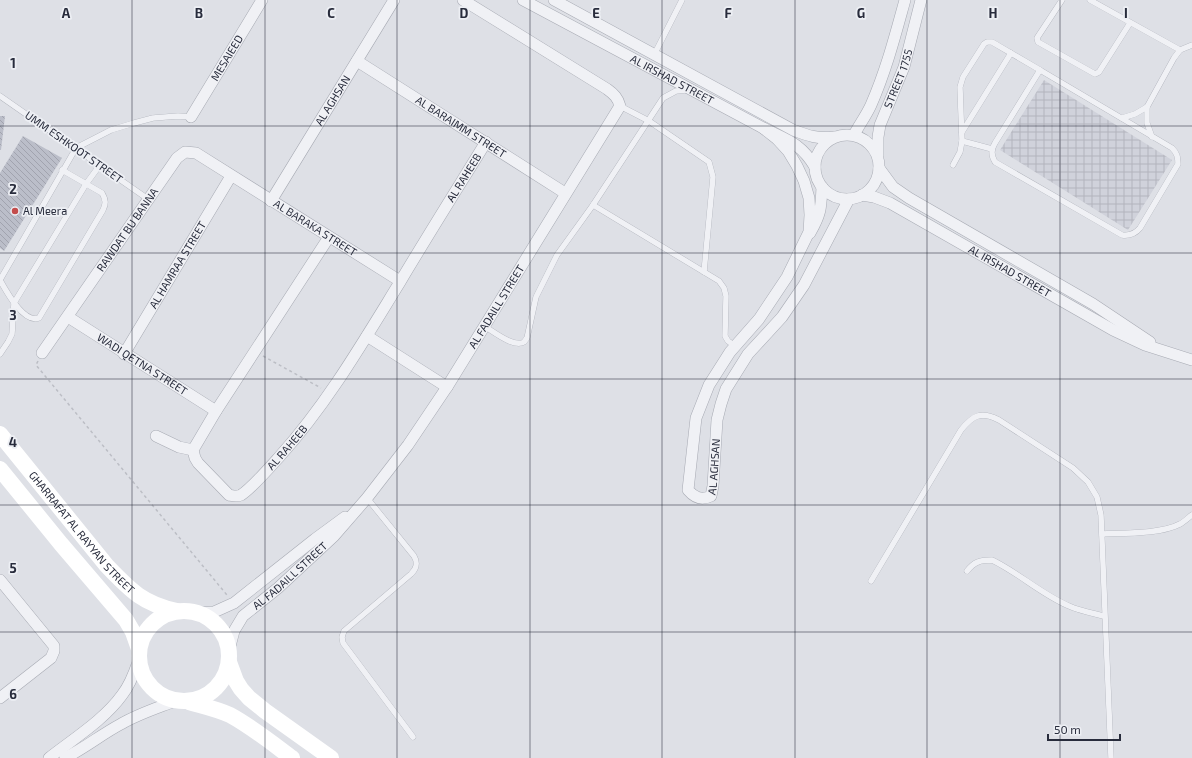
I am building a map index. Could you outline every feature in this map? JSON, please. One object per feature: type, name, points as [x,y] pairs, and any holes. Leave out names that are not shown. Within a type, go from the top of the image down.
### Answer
[{"type":"main road","name":"GHARRAFAT AL RAYYAN STREET","points":[[0,434],[107,566],[132,592],[156,606],[177,611]]},
{"type":"main road","name":"GHARRAFAT AL RAYYAN STREET","points":[[0,469],[61,544],[126,620],[133,632],[139,655]]},
{"type":"main road","points":[[292,758],[244,723],[229,715],[214,709],[160,696],[143,678],[139,655],[141,641],[149,627],[162,616],[177,611],[198,613],[206,616],[219,627],[225,638],[236,682],[241,689],[249,698],[265,711],[331,758]]},
{"type":"main road","points":[[182,702],[205,696],[213,692],[224,678],[229,656]]},
{"type":"street","name":"AL AGHSAN","points":[[271,201],[394,0]]},
{"type":"street","points":[[463,0],[607,89],[613,94],[619,103]]},
{"type":"street","name":"AL IRSHAD STREET","points":[[523,0],[793,142],[810,158],[815,167]]},
{"type":"street","name":"AL IRSHAD STREET","points":[[554,0],[793,130],[814,137],[834,137]]},
{"type":"street","name":"STREET 1755","points":[[854,135],[870,107],[880,83],[888,61],[905,0]]},
{"type":"street","name":"STREET 1755","points":[[878,162],[878,137],[880,124],[904,67],[921,0]]},
{"type":"street","name":"MESAIEED","points":[[191,117],[259,1]]},
{"type":"street","name":"AL BARAIMM STREET","points":[[357,62],[565,193]]},
{"type":"street","name":"AL FADAILL STREET","points":[[229,656],[234,631],[243,616],[278,588],[323,547],[364,502],[408,445],[447,386],[619,103]]},
{"type":"street","name":"AL AGHSAN","points":[[764,128],[777,139],[798,166],[804,181],[808,198],[810,215],[809,232],[788,278],[760,319],[730,352],[709,385],[696,418],[688,490],[694,497],[707,498],[711,496],[713,486],[717,420],[726,389],[748,354],[782,317],[804,285],[849,199]]},
{"type":"street","points":[[844,134],[854,135],[860,137],[871,145],[878,162],[874,184],[862,195],[849,199],[832,195],[822,187],[817,178],[815,161],[820,149],[834,137],[844,134]]},
{"type":"street","name":"AL RAHEEB","points":[[193,450],[198,463],[229,495],[234,497],[245,492],[284,451],[330,393],[367,336],[486,142]]},
{"type":"street","name":"RAWDAT BU BANNA","points":[[42,353],[177,158],[185,152],[196,153],[231,176]]},
{"type":"street","name":"AL IRSHAD STREET","points":[[878,162],[893,187],[909,198],[1093,304],[1158,348]]},
{"type":"street","name":"AL BARAKA STREET","points":[[231,176],[400,281]]},
{"type":"street","name":"AL HAMRAA STREET","points":[[124,354],[231,176]]},
{"type":"street","name":"AL AGHSAN","points":[[802,247],[818,219],[821,208],[822,187]]},
{"type":"street","name":"AL IRSHAD STREET","points":[[862,195],[874,197],[890,203],[1112,330],[1145,345],[1191,357]]},
{"type":"street","points":[[156,436],[179,447],[193,450],[216,411],[256,352],[329,237]]},
{"type":"street","name":"WADI QETNA STREET","points":[[68,317],[124,354],[216,411]]},
{"type":"street","points":[[367,336],[447,386]]},
{"type":"street","name":"AL FADAILL STREET","points":[[198,613],[214,612],[234,603],[364,502]]},
{"type":"street","points":[[0,580],[54,646],[54,652],[51,658],[0,698]]},
{"type":"street","points":[[49,758],[100,719],[114,706],[128,687],[139,655]]},
{"type":"street","points":[[65,758],[92,743],[121,723],[137,716],[182,702]]},
{"type":"lane","points":[[654,55],[682,0]]},
{"type":"lane","points":[[1062,0],[1037,38],[1038,42],[1095,74],[1099,72],[1130,23]]},
{"type":"lane","points":[[1090,0],[1180,50]]},
{"type":"lane","points":[[953,165],[960,152],[962,141],[959,93],[963,77],[984,44],[987,42],[992,42],[1011,53],[1122,118],[1152,138],[1172,148],[1176,152],[1178,164],[1140,228],[1129,236],[1122,235],[995,162],[992,156],[992,149],[1040,70]]},
{"type":"lane","points":[[1152,138],[1147,123],[1147,107],[1174,58],[1180,50],[1192,45]]},
{"type":"lane","points":[[962,132],[1011,53]]},
{"type":"lane","points":[[484,326],[517,344],[524,342],[527,338],[536,297],[557,255],[593,205],[663,98],[676,91],[691,89]]},
{"type":"lane","name":"UMM ESHKOOT STREET","points":[[0,96],[148,199]]},
{"type":"lane","points":[[619,103],[649,121],[709,162],[713,177],[704,272]]},
{"type":"lane","points":[[1122,118],[1135,114],[1147,107]]},
{"type":"lane","points":[[62,170],[102,193],[105,199],[105,205],[39,318],[35,320],[27,318],[14,303],[0,280],[62,170],[76,148],[112,130],[134,123],[153,118],[178,116],[191,117]]},
{"type":"lane","points":[[962,141],[992,149]]},
{"type":"lane","points":[[0,354],[12,334],[14,303],[86,184],[100,165]]},
{"type":"lane","points":[[593,205],[719,281],[724,288],[726,296],[725,336],[728,341],[735,346]]},
{"type":"lane","points":[[871,581],[961,430],[968,421],[978,415],[989,415],[999,420],[1073,468],[1088,482],[1097,497],[1101,515],[1111,758]]},
{"type":"lane","points":[[364,502],[414,556],[416,566],[415,570],[411,574],[344,631],[342,643],[413,737]]},
{"type":"lane","points":[[1102,534],[1166,529],[1180,524],[1192,515]]},
{"type":"lane","points":[[967,571],[973,564],[982,560],[992,560],[1056,600],[1081,611],[1104,616]]},
{"type":"path","points":[[256,352],[330,393]]},
{"type":"path","points":[[42,353],[36,365],[234,603]]},
{"type":"shaded area","points":[[1044,80],[1172,160],[1128,230],[1000,150]]},
{"type":"building","points":[[0,116],[5,116],[1,150],[0,150]]},
{"type":"building","name":"Al Meera","points":[[23,136],[62,158],[4,251],[0,248],[0,173]]},
{"type":"place","name":"Al Meera","points":[[15,211]]}]
